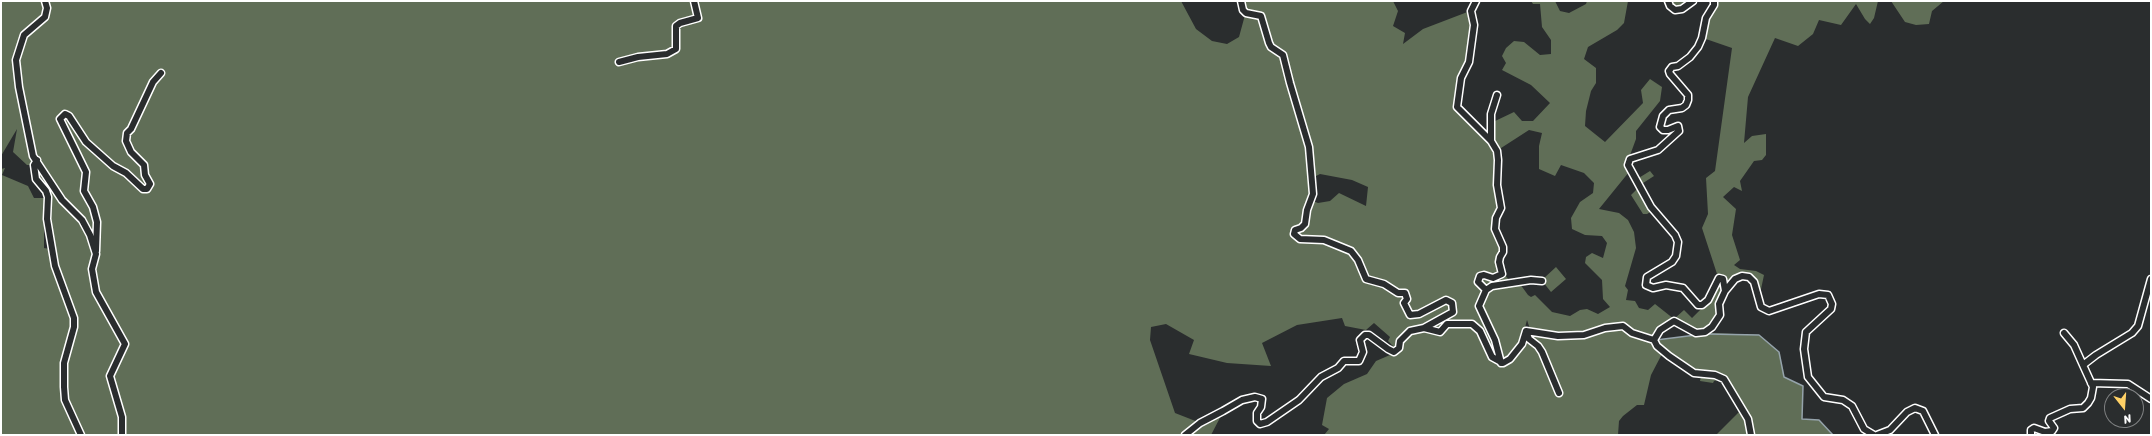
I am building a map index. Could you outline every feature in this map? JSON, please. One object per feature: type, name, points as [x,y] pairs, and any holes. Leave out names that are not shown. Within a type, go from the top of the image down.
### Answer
[{"type":"street","points":[[45,1],[47,8],[45,17],[24,35],[16,60],[26,128],[33,156],[62,200],[82,220],[90,235],[96,254]]},
{"type":"street","points":[[619,62],[638,57],[667,54],[676,49],[676,26],[680,23],[698,18],[694,1]]},
{"type":"street","points":[[1185,435],[1223,410],[1242,400],[1255,397],[1262,399],[1261,408],[1257,413],[1257,421],[1260,424],[1267,422],[1299,400],[1321,377],[1338,368],[1344,361],[1359,361],[1363,352],[1360,340],[1366,335],[1369,335],[1388,350],[1394,352],[1399,348],[1400,341],[1410,331],[1424,328],[1453,312],[1452,303],[1446,300],[1419,314],[1410,315],[1404,303],[1407,299],[1405,292],[1398,293],[1384,284],[1366,279],[1358,260],[1351,251],[1324,240],[1300,239],[1294,234],[1296,230],[1305,224],[1307,210],[1313,194],[1309,147],[1283,55],[1271,47],[1261,16],[1246,13],[1243,10],[1241,1]]},
{"type":"street","points":[[1476,1],[1471,11],[1474,25],[1469,62],[1461,78],[1457,107],[1491,141],[1497,150],[1497,185],[1501,208],[1496,218],[1495,229],[1503,246],[1503,252],[1499,262],[1502,274],[1493,278],[1484,274],[1478,279],[1478,282],[1486,290]]},
{"type":"street","points":[[1668,1],[1670,6],[1675,10],[1682,8],[1693,1]]},
{"type":"street","points":[[1714,1],[1714,5],[1706,18],[1702,38],[1698,47],[1690,57],[1678,66],[1672,67],[1670,71],[1670,74],[1688,95],[1688,100],[1686,105],[1682,108],[1668,110],[1663,116],[1660,127],[1663,130],[1668,130],[1678,126],[1679,131],[1658,150],[1630,159],[1628,165],[1651,207],[1675,235],[1678,242],[1676,256],[1672,262],[1647,277],[1646,285],[1653,288],[1666,285],[1683,288],[1698,305],[1702,305],[1708,300],[1719,278],[1723,279],[1725,291]]},
{"type":"street","points":[[122,435],[122,417],[110,376],[125,344],[96,292],[92,269],[96,254],[97,222],[93,207],[84,191],[86,172],[60,119],[65,114],[69,116],[86,142],[113,166],[126,174],[143,189],[147,189],[150,184],[145,175],[144,165],[131,152],[126,140],[127,133],[132,129],[153,82],[161,73]]},
{"type":"street","points":[[1491,141],[1491,114],[1497,95]]},
{"type":"street","points":[[36,160],[34,165],[36,179],[46,191],[49,201],[47,219],[55,266],[74,318],[74,327],[64,363],[64,388],[65,400],[81,435]]},
{"type":"street","points":[[1654,340],[1660,330],[1674,321],[1696,333],[1705,332],[1712,327],[1720,315],[1719,304],[1725,291],[1735,279],[1742,276],[1749,277],[1754,282],[1761,307],[1769,311],[1819,294],[1828,295],[1832,304],[1830,309],[1809,328],[1805,338],[1805,365],[1808,377],[1824,397],[1843,400],[1852,406],[1864,429],[1874,435]]},
{"type":"street","points":[[2083,365],[2096,355],[2132,333],[2138,326],[2151,279]]},
{"type":"street","points":[[1501,363],[1495,340],[1480,306],[1486,290],[1492,286],[1531,280],[1542,281]]},
{"type":"street","points":[[1424,328],[1440,332],[1446,324],[1472,324],[1480,331],[1492,357],[1501,363]]},
{"type":"street","points":[[1526,331],[1558,336],[1584,335],[1605,328],[1623,326],[1632,333],[1654,340],[1657,346],[1669,356],[1694,373],[1715,375],[1724,379],[1748,419],[1751,435]]},
{"type":"street","points":[[1501,363],[1510,359],[1514,355],[1522,344],[1526,331]]},
{"type":"street","points":[[1526,331],[1529,339],[1538,346],[1542,352],[1559,393]]},
{"type":"street","points":[[2031,435],[2031,430],[2034,428],[2045,432],[2052,431],[2054,428],[2049,421],[2053,416],[2070,409],[2083,408],[2091,398],[2091,383],[2074,345],[2064,333]]},
{"type":"street","points":[[2091,383],[2128,384],[2151,399]]},
{"type":"street","points":[[1877,435],[1890,430],[1907,412],[1915,408],[1920,409],[1925,413],[1935,435]]},
{"type":"green space","points":[[1,1],[43,1],[45,8],[43,16],[22,34],[13,60],[16,88],[33,165],[27,165],[13,152],[17,129],[1,156]]},
{"type":"green space","points":[[48,1],[692,1],[697,17],[679,22],[675,26],[675,48],[666,53],[638,55],[618,61],[619,64],[638,59],[667,56],[678,50],[680,44],[678,27],[680,24],[700,18],[695,1],[1181,1],[1196,29],[1212,41],[1227,44],[1239,37],[1245,15],[1257,16],[1262,20],[1270,48],[1282,55],[1288,84],[1307,147],[1312,193],[1305,209],[1304,223],[1294,229],[1293,234],[1295,238],[1324,241],[1350,252],[1356,260],[1365,281],[1391,288],[1397,295],[1404,294],[1405,299],[1403,303],[1409,316],[1420,316],[1446,302],[1451,304],[1452,309],[1424,326],[1410,330],[1399,340],[1396,349],[1388,341],[1390,337],[1374,323],[1366,330],[1345,326],[1342,318],[1297,325],[1262,343],[1271,366],[1227,363],[1189,354],[1194,340],[1166,324],[1151,327],[1150,340],[1175,413],[1198,422],[1183,435],[124,435],[125,417],[113,376],[127,345],[97,288],[94,270],[98,255],[99,222],[94,206],[85,191],[87,171],[62,119],[65,116],[68,117],[85,143],[112,167],[125,175],[143,191],[147,191],[151,188],[152,184],[146,175],[145,164],[133,151],[127,140],[128,134],[133,130],[149,98],[154,83],[163,73],[157,75],[151,82],[130,128],[125,133],[124,141],[130,153],[142,165],[143,176],[148,185],[146,188],[114,165],[87,141],[70,114],[65,113],[61,115],[59,119],[84,172],[82,191],[91,208],[96,223],[95,244],[84,218],[64,198],[35,155],[29,128],[18,60],[27,36],[47,18],[50,8]]},
{"type":"green space","points":[[1243,1],[1393,1],[1398,11],[1393,26],[1405,33],[1403,44],[1423,29],[1470,11],[1472,19],[1468,62],[1459,78],[1455,108],[1490,142],[1495,151],[1499,208],[1494,218],[1501,247],[1501,270],[1497,276],[1479,274],[1484,291],[1478,306],[1494,340],[1498,359],[1493,356],[1481,330],[1459,323],[1439,330],[1428,327],[1454,313],[1450,300],[1419,313],[1410,314],[1402,292],[1367,278],[1352,250],[1300,237],[1296,234],[1307,216],[1313,201],[1318,203],[1330,201],[1339,193],[1366,206],[1368,187],[1352,180],[1320,174],[1314,177],[1285,54],[1283,51],[1272,46],[1265,18],[1244,9]]},
{"type":"green space","points":[[1531,1],[1555,1],[1560,11],[1569,13],[1586,4],[1587,1],[1628,1],[1624,23],[1617,30],[1588,47],[1584,59],[1596,68],[1596,83],[1591,91],[1586,111],[1585,126],[1605,142],[1643,103],[1641,90],[1650,79],[1662,87],[1660,101],[1636,131],[1636,139],[1629,158],[1629,172],[1599,209],[1619,213],[1628,220],[1634,232],[1636,248],[1625,286],[1628,290],[1626,300],[1635,301],[1639,308],[1648,310],[1655,304],[1674,319],[1659,329],[1654,338],[1633,332],[1624,325],[1584,333],[1558,334],[1530,329],[1527,320],[1521,343],[1509,358],[1503,362],[1481,306],[1487,291],[1492,288],[1520,284],[1528,295],[1531,297],[1535,295],[1552,312],[1570,316],[1580,310],[1587,309],[1598,314],[1610,307],[1603,299],[1602,280],[1585,263],[1586,257],[1592,253],[1603,258],[1607,243],[1602,236],[1585,235],[1572,229],[1571,218],[1580,202],[1593,193],[1594,183],[1584,173],[1561,165],[1555,176],[1539,169],[1539,146],[1542,133],[1529,130],[1498,150],[1492,140],[1493,122],[1514,112],[1522,121],[1533,121],[1550,103],[1531,85],[1502,70],[1506,63],[1502,56],[1506,48],[1514,41],[1524,42],[1540,55],[1551,54],[1551,40],[1542,27],[1540,4],[1533,4]]},
{"type":"green space","points":[[1670,1],[1690,1],[1686,5],[1675,8],[1671,5]]},
{"type":"green space","points":[[1716,1],[1878,1],[1874,18],[1870,24],[1865,19],[1856,4],[1841,25],[1819,20],[1813,34],[1798,46],[1775,38],[1748,97],[1744,143],[1752,136],[1766,134],[1766,155],[1762,160],[1754,161],[1740,181],[1742,191],[1734,187],[1723,197],[1736,209],[1732,235],[1740,260],[1734,265],[1740,269],[1756,271],[1764,275],[1760,294],[1755,281],[1742,275],[1726,287],[1718,277],[1702,228],[1708,214],[1706,178],[1715,171],[1732,48],[1703,38],[1707,19]]},
{"type":"green space","points":[[1891,1],[1944,1],[1932,11],[1929,24],[1916,25],[1905,22]]},
{"type":"green space","points":[[36,164],[80,221],[88,236],[93,255],[89,270],[92,289],[123,344],[108,376],[120,418],[119,435],[83,435],[67,400],[66,363],[76,327],[59,275],[49,224],[50,201],[38,181]]},
{"type":"green space","points":[[5,168],[2,175],[28,186],[34,198],[46,198],[44,215],[44,248],[50,249],[72,318],[62,387],[80,435],[1,435],[1,169]]},
{"type":"green space","points":[[1650,171],[1654,176],[1640,185],[1637,179]]},
{"type":"green space","points":[[1638,188],[1652,211],[1647,214],[1643,214],[1631,195]]},
{"type":"green space","points":[[1556,267],[1566,279],[1551,292],[1543,282],[1543,279]]},
{"type":"green space","points":[[1504,274],[1511,282],[1486,288],[1480,281],[1481,277]]},
{"type":"green space","points":[[1720,279],[1723,290],[1715,321],[1704,330],[1696,332],[1674,319],[1684,310],[1692,318],[1703,307]]},
{"type":"green space","points":[[1447,326],[1471,326],[1478,332],[1491,358],[1503,365],[1511,361],[1524,344],[1526,335],[1527,340],[1540,352],[1556,391],[1559,389],[1543,351],[1539,345],[1530,338],[1528,332],[1558,337],[1584,336],[1606,330],[1623,328],[1632,335],[1653,341],[1663,352],[1651,375],[1644,405],[1637,405],[1623,416],[1619,421],[1618,435],[1324,435],[1329,429],[1322,425],[1327,398],[1344,384],[1367,374],[1376,361],[1397,352],[1402,342],[1411,332],[1424,329],[1440,333]]},
{"type":"green space","points":[[1713,333],[1759,335],[1779,352],[1784,377],[1803,386],[1802,419],[1819,420],[1833,435],[1752,435],[1742,406],[1732,387],[1725,378],[1695,372],[1659,345],[1656,340]]},
{"type":"green space","points":[[1701,376],[1721,379],[1714,381],[1713,383],[1700,381]]},
{"type":"green space","points":[[1741,410],[1746,419],[1749,435],[1716,435]]},
{"type":"green space","points":[[1223,412],[1211,435],[1187,435],[1187,434]]},
{"type":"waterway","points":[[1706,334],[1759,335],[1779,352],[1784,377],[1803,386],[1802,419],[1819,420],[1833,435]]},
{"type":"waterway","points":[[1656,340],[1696,335]]}]
